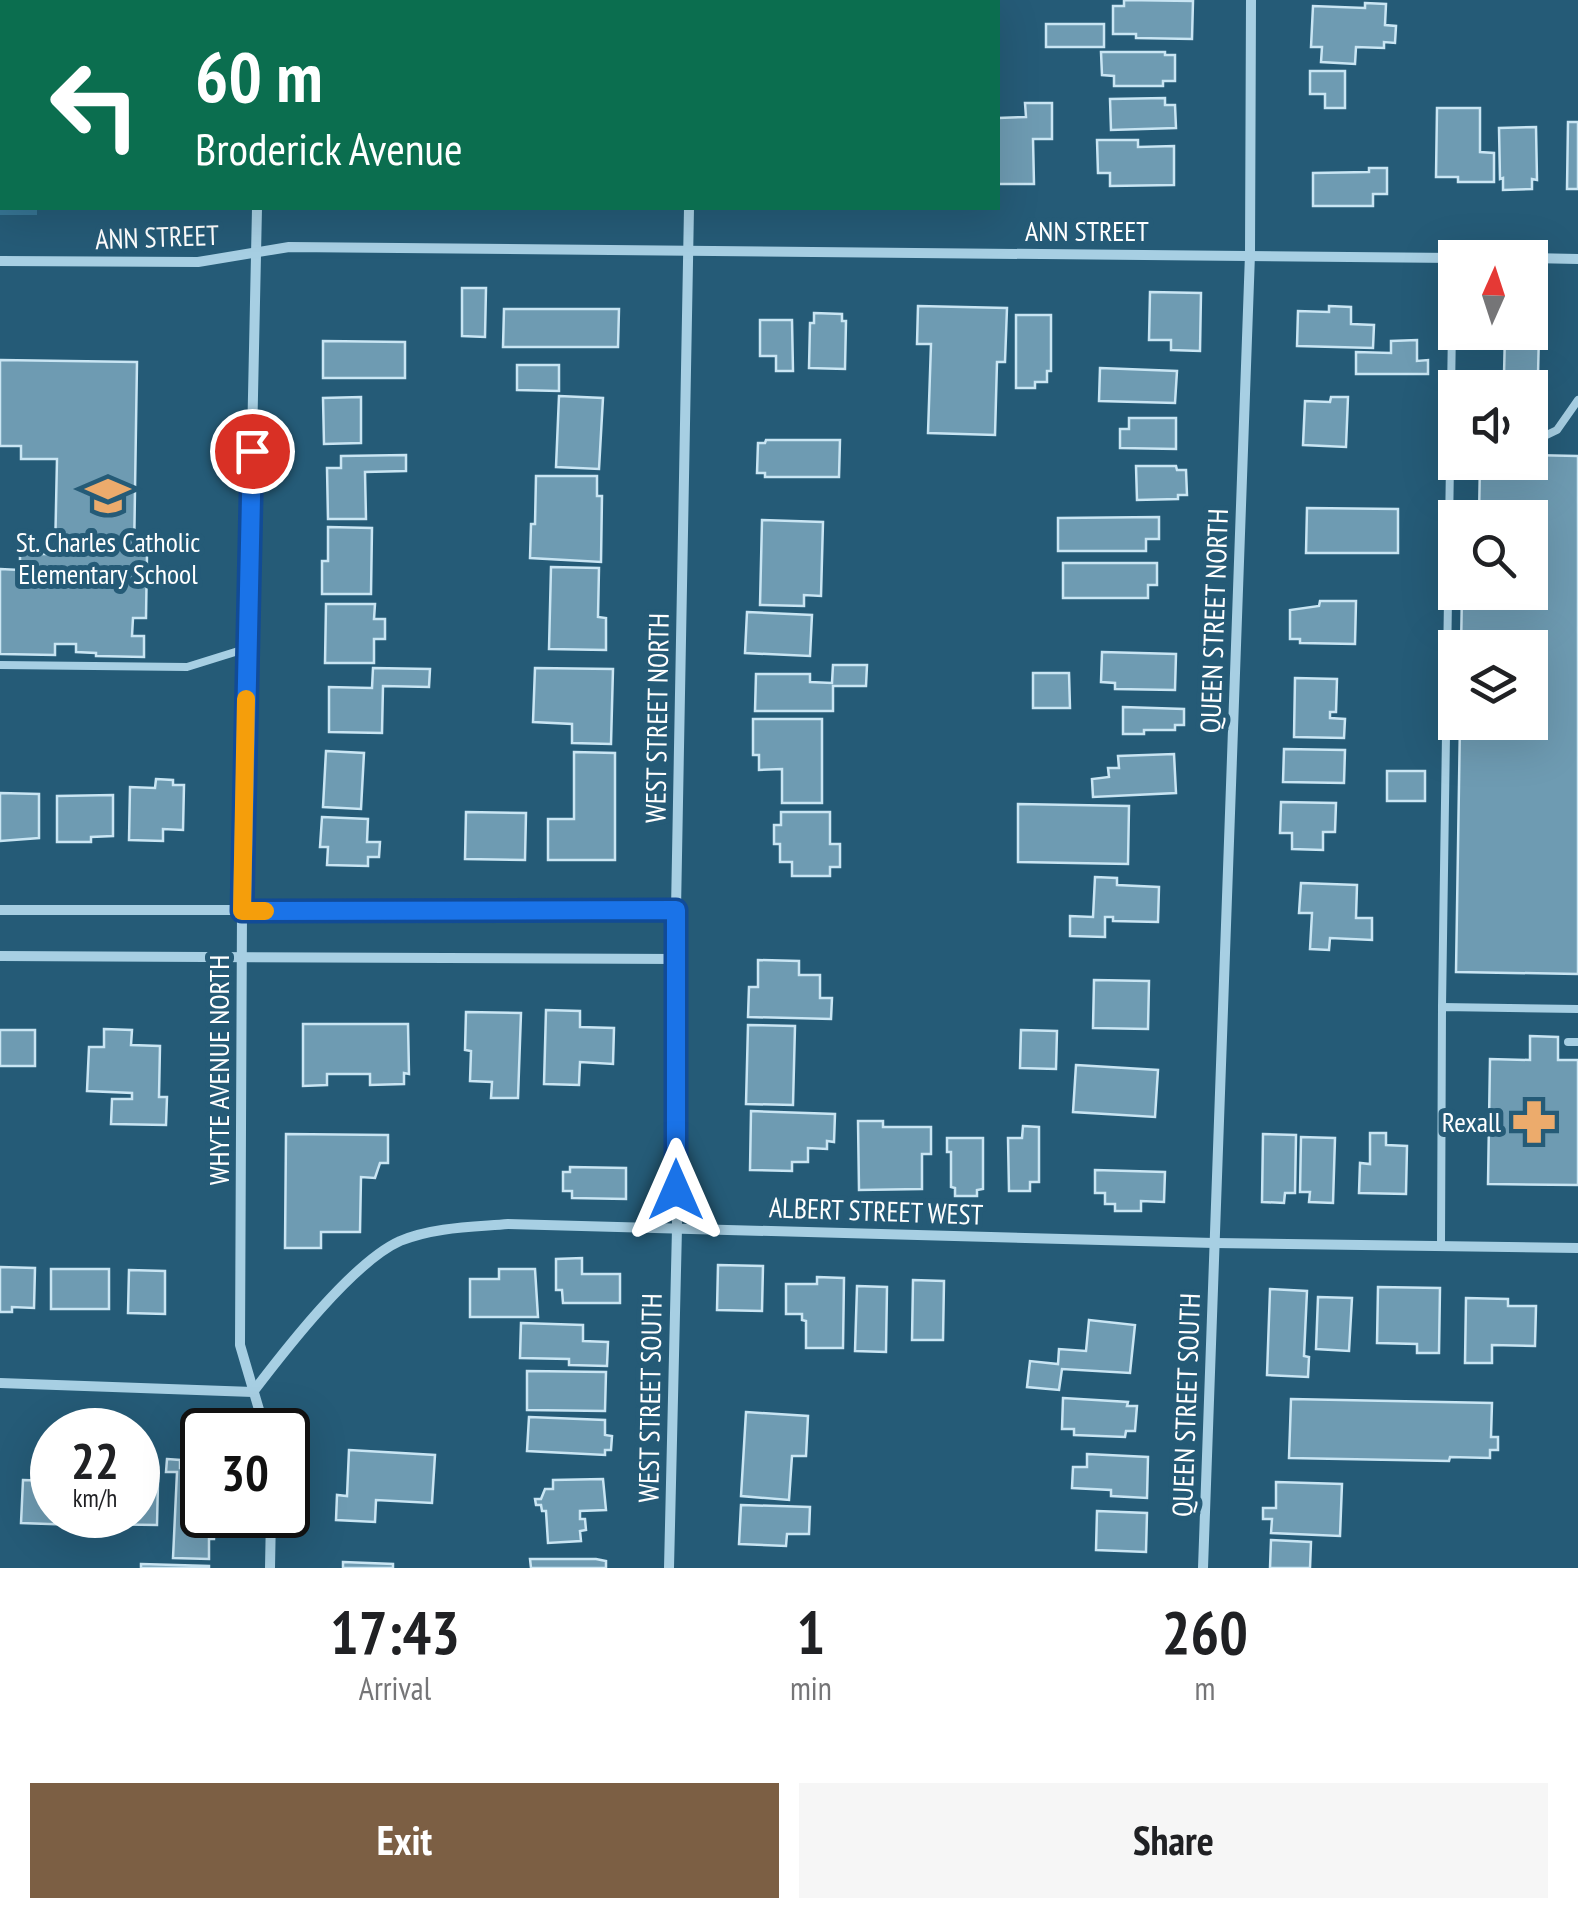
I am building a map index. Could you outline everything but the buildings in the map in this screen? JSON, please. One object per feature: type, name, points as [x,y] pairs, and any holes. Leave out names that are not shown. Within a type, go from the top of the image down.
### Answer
[{"type":"street","name":"QUEEN STREET NORTH","points":[[1214,1243],[1250,254],[1251,0]]},
{"type":"street","name":"WHYTE AVENUE NORTH","points":[[257,210],[242,911],[240,1346],[257,1408]]},
{"type":"street","name":"WEST STREET NORTH","points":[[676,1228],[676,910],[689,210]]},
{"type":"street","name":"ANN STREET","points":[[0,261],[198,262],[289,247],[1438,258]]},
{"type":"street","points":[[1548,258],[1578,259]]},
{"type":"street","points":[[0,910],[676,910]]},
{"type":"street","points":[[0,956],[676,959]]},
{"type":"street","name":"ALBERT STREET WEST","points":[[252,1392],[351,1278],[398,1242],[441,1230],[508,1224],[1214,1243],[1578,1248]]},
{"type":"street","name":"WEST STREET SOUTH","points":[[669,1568],[676,1228]]},
{"type":"street","name":"QUEEN STREET SOUTH","points":[[1203,1568],[1214,1243]]},
{"type":"street","points":[[0,1383],[252,1392]]},
{"type":"street","points":[[270,1568],[271,1538]]},
{"type":"lane","points":[[1548,434],[1557,430],[1578,400]]},
{"type":"lane","points":[[1441,1246],[1452,480]]},
{"type":"lane","points":[[0,665],[186,668],[248,648]]},
{"type":"lane","points":[[1442,1008],[1578,1010]]},
{"type":"shaded area","points":[[0,210],[37,210],[37,215],[0,215]]},
{"type":"slow traffic","points":[[246,699],[242,911],[265,911]]},
{"type":"place","name":"St. Charles Catholic Elementary School","points":[[108,496]]},
{"type":"place","name":"Rexall","points":[[1534,1122]]},
{"type":"route","points":[[252,451],[242,911],[676,910],[676,1190]]}]
